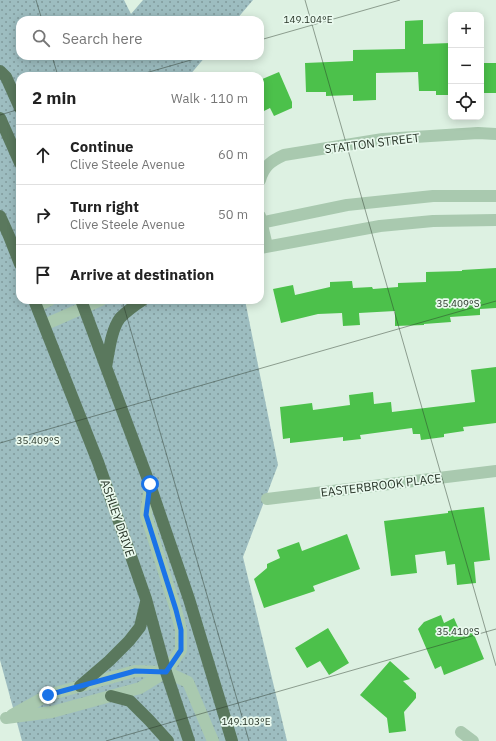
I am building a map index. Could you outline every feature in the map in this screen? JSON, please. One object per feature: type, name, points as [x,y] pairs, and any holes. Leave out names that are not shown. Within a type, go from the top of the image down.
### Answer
[{"type":"main road","points":[[0,71],[6,77],[16,99]]},
{"type":"main road","points":[[0,118],[16,154]]},
{"type":"main road","points":[[0,216],[16,254]]},
{"type":"main road","name":"ASHLEY DRIVE","points":[[36,304],[98,462],[146,599],[166,672],[189,741]]},
{"type":"main road","points":[[82,304],[150,484],[189,599],[232,741]]},
{"type":"main road","points":[[106,367],[113,334],[120,319],[138,304]]},
{"type":"main road","points":[[80,686],[109,662],[140,627],[146,599]]},
{"type":"main road","points":[[110,696],[130,701],[168,741]]},
{"type":"street","name":"STATTON STREET","points":[[264,170],[271,161],[284,154],[383,139],[478,133],[496,134]]},
{"type":"street","points":[[264,219],[347,205],[433,196],[496,196]]},
{"type":"street","points":[[264,247],[380,226],[433,221],[496,220]]},
{"type":"street","points":[[44,325],[82,304]]},
{"type":"street","name":"EASTERBROOK PLACE","points":[[267,499],[496,471]]},
{"type":"street","points":[[3,719],[52,712],[140,688],[166,672],[181,650],[181,630],[176,610],[146,515],[150,484]]},
{"type":"street","points":[[3,719],[48,695],[135,671],[166,672],[188,682],[212,741]]},
{"type":"street","points":[[461,732],[473,741]]},
{"type":"shaded area","points":[[0,0],[124,0],[131,14],[143,0],[253,0],[239,16],[16,16],[16,60],[203,60],[192,72],[16,72],[16,304],[246,304],[278,465],[243,557],[287,741],[22,741],[0,660]]},
{"type":"building","points":[[423,20],[423,44],[448,43],[448,95],[436,95],[436,91],[419,91],[418,72],[376,73],[376,100],[353,101],[353,95],[326,96],[326,92],[306,92],[305,63],[353,61],[353,50],[405,49],[405,21]]},
{"type":"building","points":[[484,63],[496,63],[496,93],[484,93]]},
{"type":"building","points":[[279,72],[292,102],[292,108],[274,116],[270,108],[264,111],[264,78]]},
{"type":"building","points":[[496,268],[496,308],[480,309],[480,315],[450,317],[451,322],[424,325],[395,326],[395,311],[359,313],[360,325],[343,326],[342,313],[318,314],[281,323],[273,289],[293,285],[295,295],[330,287],[330,282],[352,281],[353,288],[372,287],[373,289],[398,287],[398,283],[426,282],[426,272]]},
{"type":"building","points":[[496,367],[496,423],[463,427],[464,431],[444,434],[444,437],[421,440],[420,434],[413,434],[412,428],[360,435],[361,439],[343,441],[343,437],[290,443],[290,438],[283,439],[280,407],[312,403],[313,410],[350,405],[349,395],[373,392],[374,404],[391,402],[392,412],[475,402],[471,370]]},
{"type":"building","points":[[484,507],[490,560],[474,562],[476,583],[457,585],[455,564],[447,565],[445,551],[415,555],[417,573],[391,576],[384,521]]},
{"type":"building","points":[[347,534],[360,569],[313,586],[315,591],[264,608],[254,579],[267,568],[267,564],[280,558],[277,550],[299,542],[302,551]]},
{"type":"building","points":[[441,615],[444,623],[454,618],[460,632],[471,627],[484,659],[444,675],[441,666],[435,669],[418,629],[424,622]]},
{"type":"building","points":[[328,628],[349,663],[329,675],[320,661],[307,668],[295,648]]},
{"type":"building","points":[[390,661],[410,679],[403,681],[416,693],[416,698],[404,712],[406,731],[389,733],[387,718],[360,695]]},
{"type":"route","points":[[48,695],[135,671],[166,672],[181,650],[181,630],[176,610],[146,515],[150,484]]}]
